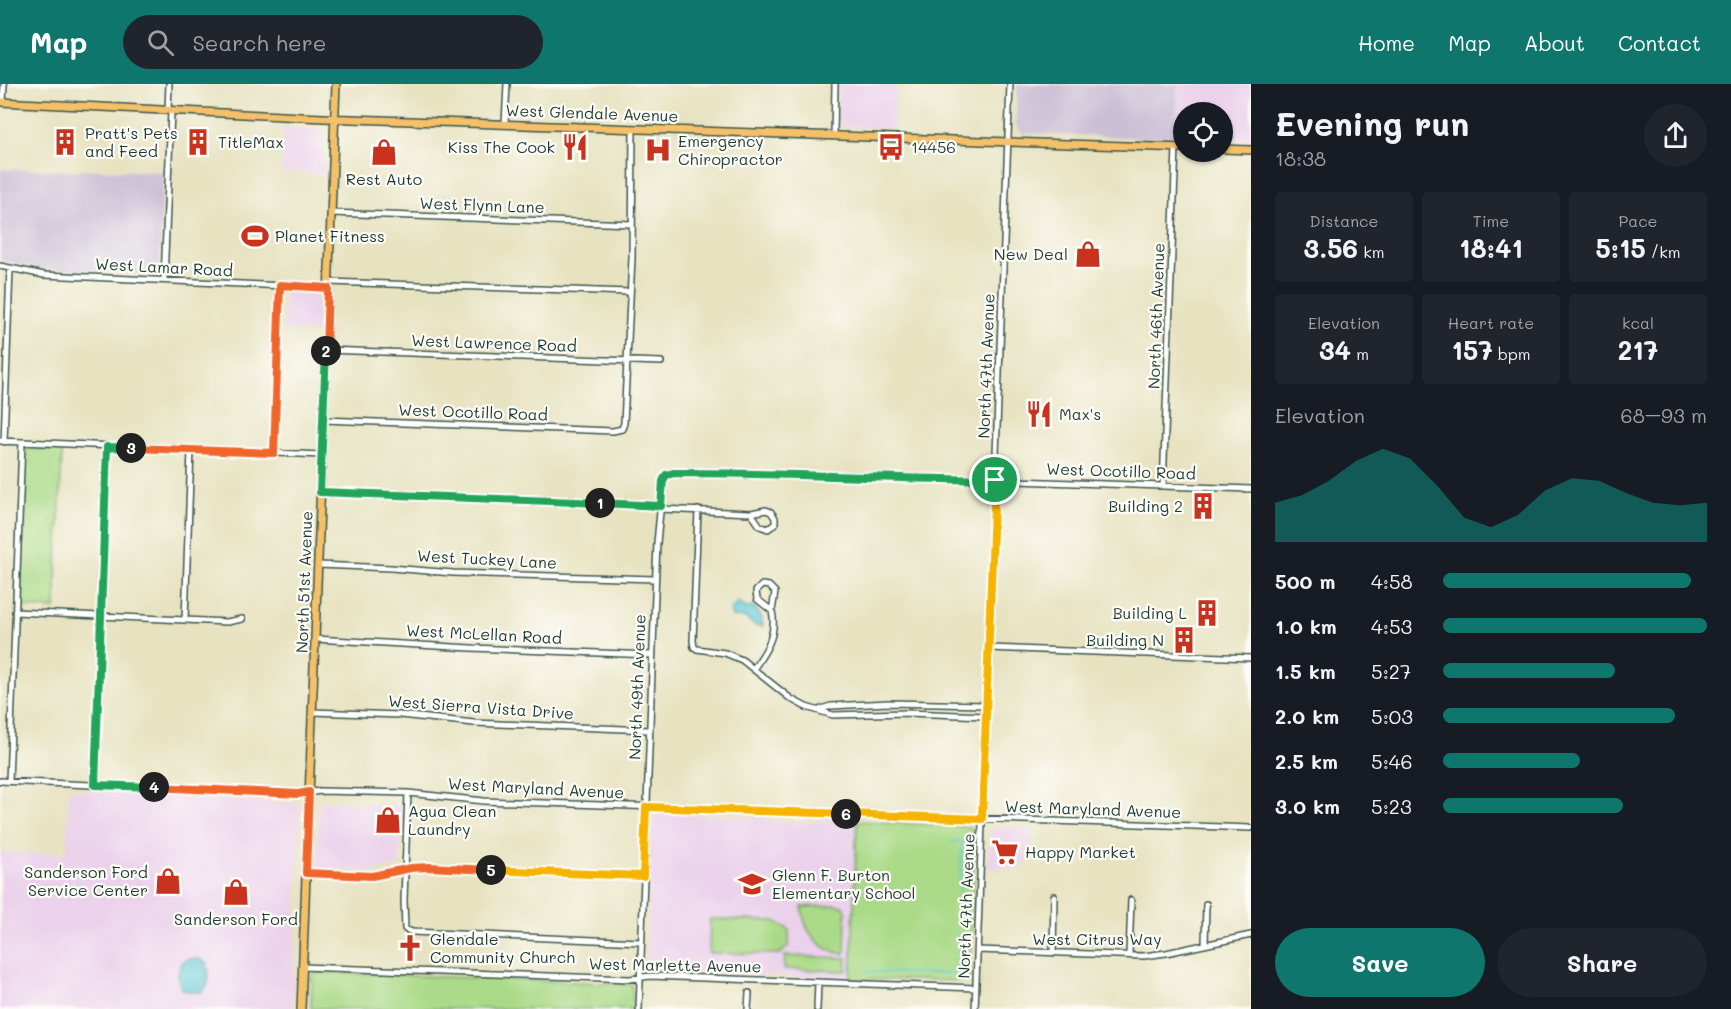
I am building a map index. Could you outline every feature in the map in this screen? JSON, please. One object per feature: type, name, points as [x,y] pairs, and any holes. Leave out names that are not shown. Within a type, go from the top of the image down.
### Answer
[{"type":"main road","name":"North 51st Avenue","points":[[301,1009],[336,84]]},
{"type":"main road","name":"West Glendale Avenue","points":[[2,102],[334,118],[1173,147]]},
{"type":"main road","points":[[1233,149],[1251,150]]},
{"type":"street","points":[[2,102],[4,84]]},
{"type":"street","points":[[165,280],[169,84]]},
{"type":"street","points":[[505,124],[507,84]]},
{"type":"street","points":[[834,135],[835,84]]},
{"type":"street","name":"North 47th Avenue","points":[[975,1009],[1010,84]]},
{"type":"street","points":[[627,361],[633,129]]},
{"type":"street","name":"North 46th Avenue","points":[[1164,486],[1179,162]]},
{"type":"street","name":"West Flynn Lane","points":[[331,213],[632,224]]},
{"type":"street","name":"West Lamar Road","points":[[0,266],[39,274],[280,285],[629,292]]},
{"type":"street","points":[[10,268],[2,441],[321,455]]},
{"type":"street","points":[[274,453],[280,285]]},
{"type":"street","name":"West Lawrence Road","points":[[326,350],[661,362]]},
{"type":"street","name":"West Ocotillo Road","points":[[323,420],[613,431],[622,429],[624,423],[627,361]]},
{"type":"street","points":[[9,781],[22,443]]},
{"type":"street","points":[[95,785],[107,447]]},
{"type":"street","points":[[185,620],[191,450]]},
{"type":"street","name":"West Ocotillo Road","points":[[666,475],[674,473],[836,475],[1251,489]]},
{"type":"street","name":"North 49th Avenue","points":[[639,1009],[655,579],[660,507],[663,481],[666,475]]},
{"type":"street","points":[[320,492],[751,513],[769,511],[775,516],[775,524],[770,528],[762,528],[751,513]]},
{"type":"street","points":[[698,510],[694,647],[730,654],[754,668],[791,699],[806,707],[833,715],[907,712],[986,716]]},
{"type":"street","name":"West Tuckey Lane","points":[[318,566],[655,579]]},
{"type":"street","points":[[754,668],[765,652],[774,626],[772,611],[775,591],[770,586],[762,585],[757,589],[756,597],[772,611]]},
{"type":"street","points":[[15,612],[227,622],[242,619]]},
{"type":"street","name":"West McLellan Road","points":[[315,639],[652,655]]},
{"type":"street","points":[[989,648],[1251,658]]},
{"type":"street","points":[[819,709],[831,706],[888,704],[986,705]]},
{"type":"street","name":"West Sierra Vista Drive","points":[[312,712],[400,715],[474,723],[649,729]]},
{"type":"street","name":"West Maryland Avenue","points":[[0,781],[298,794],[309,792],[408,793],[483,801],[1251,828]]},
{"type":"street","points":[[408,793],[405,929],[412,932],[641,942]]},
{"type":"street","points":[[306,873],[372,876],[428,867],[643,876]]},
{"type":"street","points":[[1053,953],[1054,896]]},
{"type":"street","points":[[1129,955],[1131,900]]},
{"type":"street","points":[[1205,945],[1206,904]]},
{"type":"street","name":"West Citrus Way","points":[[978,950],[1129,955],[1166,953],[1251,935]]},
{"type":"street","name":"West Marlette Avenue","points":[[302,967],[976,988]]},
{"type":"street","points":[[817,1009],[818,982]]},
{"type":"street","points":[[748,1009],[749,993]]},
{"type":"shaded area","points":[[839,84],[896,84],[894,129],[840,126],[838,122]]},
{"type":"shaded area","points":[[1017,84],[1177,84],[1177,102],[1173,102],[1173,139],[1022,133],[1016,125]]},
{"type":"shaded area","points":[[1177,84],[1251,84],[1251,140],[1233,139],[1233,102],[1177,102]]},
{"type":"shaded area","points":[[283,127],[323,131],[324,174],[281,172]]},
{"type":"shaded area","points":[[0,169],[163,172],[159,270],[155,274],[41,269],[0,260]]},
{"type":"shaded area","points":[[288,291],[318,294],[318,333],[283,331],[284,295]]},
{"type":"shaded area","points":[[69,790],[297,803],[300,809],[293,1009],[0,1009],[0,852],[66,854]]},
{"type":"shaded area","points":[[324,801],[399,805],[402,809],[400,865],[372,871],[318,868],[319,808]]},
{"type":"shaded area","name":"Glenn F. Burton Elementary School","points":[[657,813],[763,817],[768,821],[812,822],[817,819],[857,821],[851,979],[648,971],[646,965],[652,817]]},
{"type":"shaded area","points":[[995,827],[1032,828],[1032,857],[1017,869],[987,868],[989,833]]},
{"type":"green space","points":[[28,449],[58,450],[62,453],[55,609],[25,607],[20,603],[25,452]]},
{"type":"green space","points":[[857,821],[969,827],[973,830],[974,894],[969,981],[851,979]]},
{"type":"green space","points":[[843,906],[846,910],[845,954],[828,949],[814,939],[803,916],[802,907]]},
{"type":"green space","points":[[710,919],[775,921],[789,930],[789,945],[780,954],[709,953]]},
{"type":"green space","points":[[785,956],[847,958],[846,971],[784,969]]},
{"type":"green space","points":[[317,972],[628,984],[632,985],[633,1009],[311,1009],[312,976]]},
{"type":"water","points":[[738,602],[747,608],[755,607],[762,618],[763,626],[754,625],[745,618],[732,617],[730,610]]},
{"type":"water","points":[[200,959],[207,964],[208,979],[206,987],[201,992],[187,991],[180,987],[179,971],[184,961]]},
{"type":"waterway","points":[[951,842],[962,841],[960,892]]},
{"type":"waterway","points":[[866,972],[950,974],[960,964],[958,933]]},
{"type":"place","name":"Pratt's Pets and Feed","points":[[65,142]]},
{"type":"place","name":"TitleMax","points":[[198,142]]},
{"type":"place","name":"Kiss The Cook","points":[[575,147]]},
{"type":"place","name":"14456","points":[[891,147]]},
{"type":"place","name":"Emergency Chiropractor","points":[[658,150]]},
{"type":"place","name":"Rest Auto","points":[[384,152]]},
{"type":"place","name":"Planet Fitness","points":[[255,236]]},
{"type":"place","name":"New Deal","points":[[1088,254]]},
{"type":"place","name":"Max's","points":[[1039,414]]},
{"type":"place","name":"Building 2","points":[[1203,506]]},
{"type":"place","name":"Building L","points":[[1207,613]]},
{"type":"place","name":"Building N","points":[[1184,640]]},
{"type":"place","name":"Agua Clean Laundry","points":[[388,820]]},
{"type":"place","name":"Happy Market","points":[[1005,852]]},
{"type":"place","name":"Sanderson Ford Service Center","points":[[168,881]]},
{"type":"place","name":"Glenn F. Burton Elementary School","points":[[752,884]]},
{"type":"place","name":"Sanderson Ford","points":[[236,892]]},
{"type":"place","name":"Glendale Community Church","points":[[410,948]]},
{"type":"route","points":[[280,285],[328,288],[320,492],[661,506],[663,481],[666,475],[670,474],[836,475],[995,480],[982,819],[646,807],[643,876],[428,867],[411,868],[381,875],[353,876],[306,873],[309,792],[298,794],[95,785],[107,447],[274,453],[280,285]]}]
